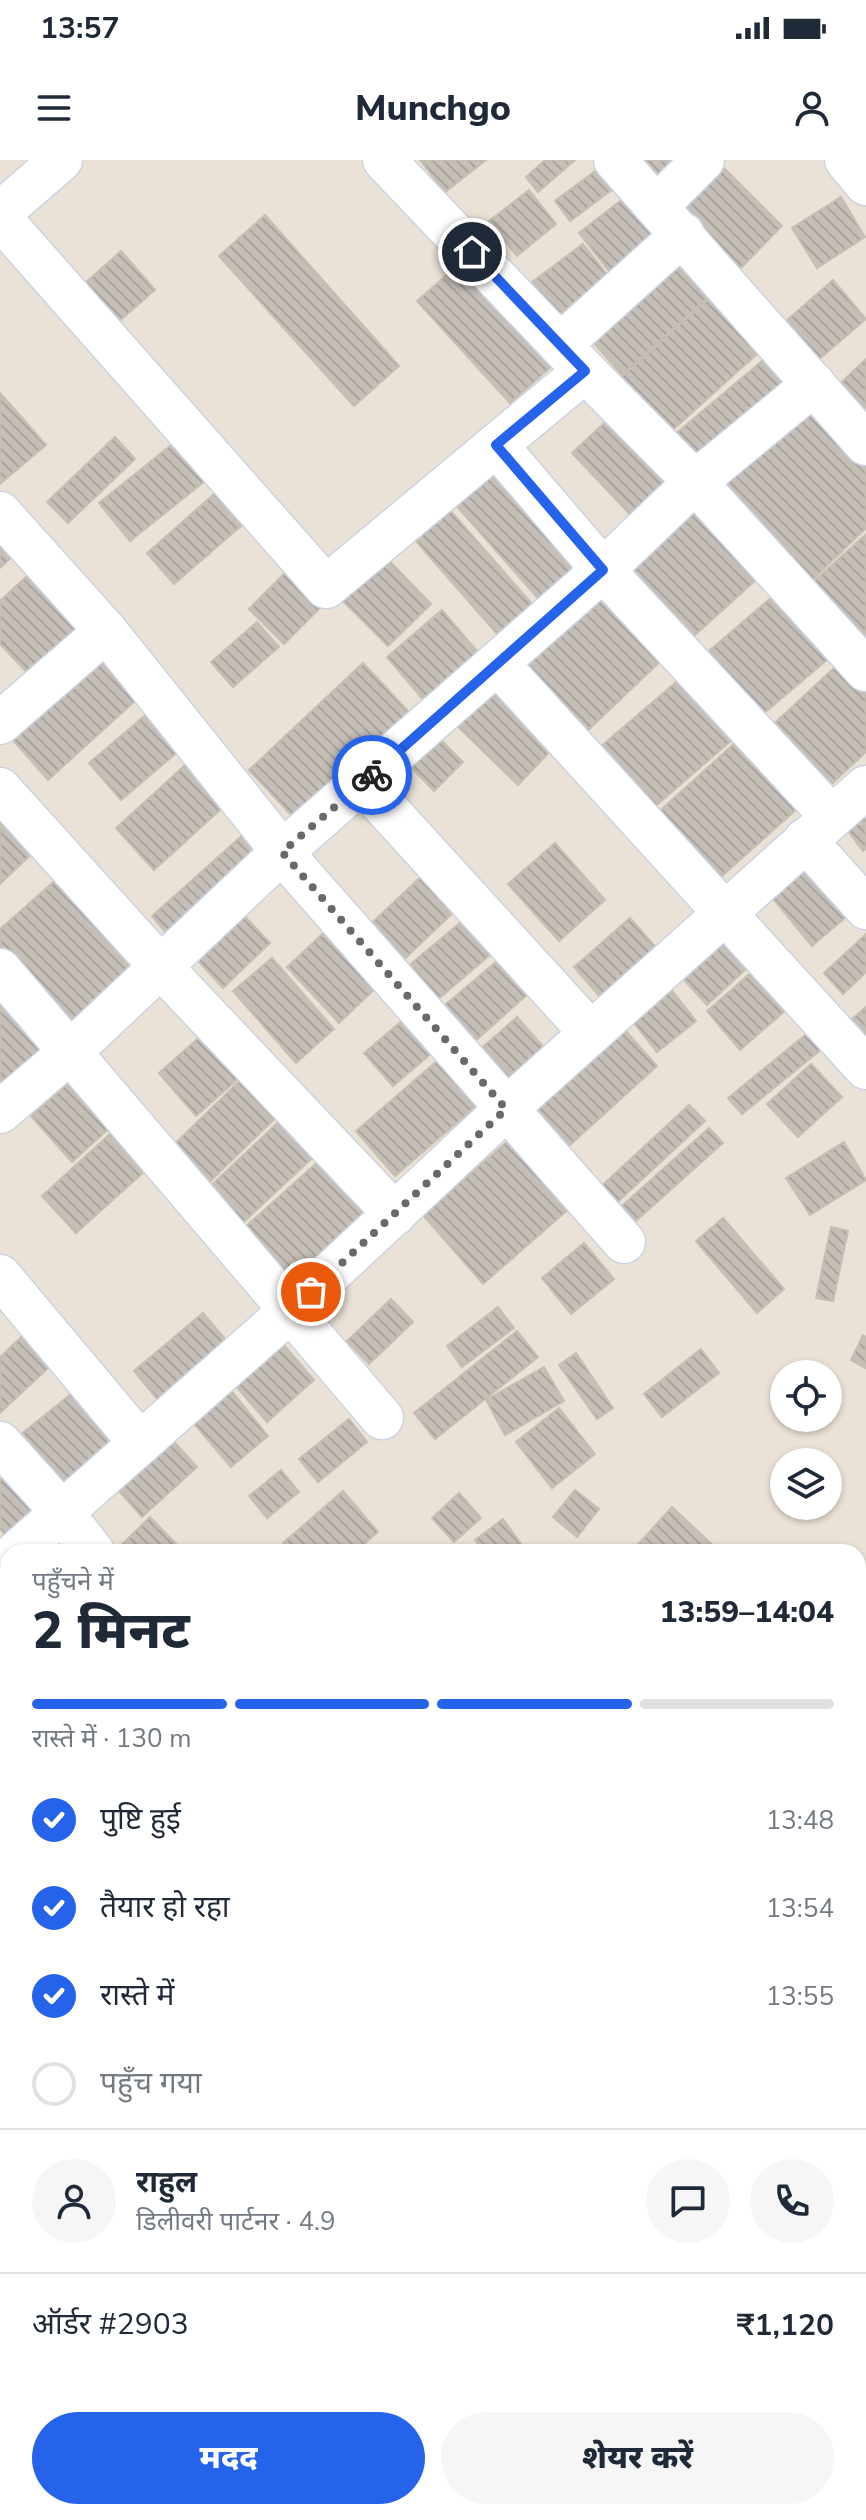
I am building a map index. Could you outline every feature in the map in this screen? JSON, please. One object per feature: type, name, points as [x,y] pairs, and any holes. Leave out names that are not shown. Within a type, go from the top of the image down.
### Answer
[{"type":"street","points":[[61,160],[0,215],[326,587],[496,445],[572,358],[670,220],[703,160]]},
{"type":"street","points":[[384,160],[695,482],[866,670]]},
{"type":"street","points":[[615,160],[866,444]]},
{"type":"street","points":[[846,160],[866,184]]},
{"type":"street","points":[[0,1112],[69,1053],[282,852],[603,570],[695,482],[814,384]]},
{"type":"street","points":[[496,445],[818,828],[866,908]]},
{"type":"street","points":[[0,513],[106,631],[282,852],[624,1242]]},
{"type":"street","points":[[0,723],[106,631]]},
{"type":"street","points":[[497,663],[866,1068]]},
{"type":"street","points":[[363,783],[591,1033]]},
{"type":"street","points":[[26,1544],[290,1311],[506,1109],[866,787]]},
{"type":"street","points":[[0,789],[161,967],[395,1214]]},
{"type":"street","points":[[0,970],[382,1418]]},
{"type":"street","points":[[0,1276],[140,1443]]},
{"type":"street","points":[[0,1443],[87,1544]]},
{"type":"building","points":[[420,160],[486,160],[445,192]]},
{"type":"building","points":[[545,160],[575,160],[538,192],[526,177]]},
{"type":"building","points":[[627,160],[695,160],[658,194]]},
{"type":"building","points":[[716,160],[782,226],[736,273],[668,205]]},
{"type":"building","points":[[602,166],[617,186],[570,221],[555,201]]},
{"type":"building","points":[[529,190],[556,224],[517,256],[489,221]]},
{"type":"building","points":[[628,195],[658,234],[610,272],[579,233]]},
{"type":"building","points":[[841,197],[865,237],[817,268],[792,228]]},
{"type":"building","points":[[265,215],[399,366],[354,406],[219,256]]},
{"type":"building","points":[[583,244],[609,277],[557,316],[532,282]]},
{"type":"building","points":[[121,251],[155,290],[117,323],[83,285]]},
{"type":"building","points":[[687,256],[717,289],[622,375],[593,342]]},
{"type":"building","points":[[458,265],[551,367],[510,403],[417,301]]},
{"type":"building","points":[[833,280],[866,319],[811,366],[778,328]]},
{"type":"building","points":[[718,290],[767,345],[666,436],[617,381]]},
{"type":"building","points":[[769,355],[797,388],[703,469],[674,435]]},
{"type":"building","points":[[866,359],[866,425],[833,390]]},
{"type":"building","points":[[0,393],[46,445],[0,484]]},
{"type":"building","points":[[804,394],[866,458],[866,528],[804,588],[707,488]]},
{"type":"building","points":[[617,411],[686,483],[641,526],[572,453]]},
{"type":"building","points":[[115,437],[135,459],[68,523],[47,502]]},
{"type":"building","points":[[175,442],[205,481],[130,541],[99,503]]},
{"type":"building","points":[[493,454],[596,572],[550,612],[447,495]]},
{"type":"building","points":[[221,488],[248,520],[174,584],[147,553]]},
{"type":"building","points":[[704,497],[769,568],[684,645],[619,573]]},
{"type":"building","points":[[442,501],[540,613],[505,643],[408,532]]},
{"type":"building","points":[[866,534],[866,665],[801,593]]},
{"type":"building","points":[[0,537],[15,554],[0,568]]},
{"type":"building","points":[[377,548],[431,604],[388,646],[333,591]]},
{"type":"building","points":[[295,563],[330,598],[284,644],[249,609]]},
{"type":"building","points":[[27,576],[88,641],[38,684],[0,644],[0,601]]},
{"type":"building","points":[[786,585],[840,649],[756,720],[703,656]]},
{"type":"building","points":[[603,586],[667,655],[583,735],[518,665]]},
{"type":"building","points":[[442,610],[487,663],[432,710],[387,657]]},
{"type":"building","points":[[257,622],[279,647],[233,687],[211,662]]},
{"type":"building","points":[[111,650],[147,690],[48,780],[13,740]]},
{"type":"building","points":[[848,655],[866,674],[866,752],[822,793],[765,732]]},
{"type":"building","points":[[363,663],[409,712],[295,819],[249,770]]},
{"type":"building","points":[[688,672],[740,733],[652,809],[600,747]]},
{"type":"building","points":[[493,679],[558,743],[518,785],[452,721]]},
{"type":"building","points":[[155,707],[187,744],[121,800],[89,763]]},
{"type":"building","points":[[747,732],[807,800],[713,884],[653,817]]},
{"type":"building","points":[[434,733],[463,762],[434,791],[405,761]]},
{"type":"building","points":[[194,757],[232,799],[154,870],[116,828]]},
{"type":"building","points":[[866,796],[866,849],[863,851],[837,816]]},
{"type":"building","points":[[0,799],[42,844],[0,884]]},
{"type":"building","points":[[255,824],[278,849],[174,942],[152,916]]},
{"type":"building","points":[[555,843],[605,900],[559,941],[508,884]]},
{"type":"building","points":[[807,855],[854,910],[812,946],[766,890]]},
{"type":"building","points":[[66,871],[142,956],[61,1031],[0,963],[0,929]]},
{"type":"building","points":[[425,873],[458,908],[395,968],[361,933]]},
{"type":"building","points":[[239,910],[270,943],[223,988],[192,954]]},
{"type":"building","points":[[474,911],[504,943],[424,1011],[395,977]]},
{"type":"building","points":[[630,918],[659,951],[603,1000],[574,967]]},
{"type":"building","points":[[331,926],[383,981],[339,1023],[287,967]]},
{"type":"building","points":[[866,934],[866,972],[843,994],[824,973]]},
{"type":"building","points":[[725,942],[748,967],[707,1005],[684,980]]},
{"type":"building","points":[[508,952],[537,986],[465,1050],[434,1014]]},
{"type":"building","points":[[272,958],[334,1029],[296,1063],[233,991]]},
{"type":"building","points":[[760,965],[793,1004],[740,1050],[707,1011]]},
{"type":"building","points":[[0,982],[54,1041],[0,1091]]},
{"type":"building","points":[[670,988],[696,1021],[657,1052],[631,1019]]},
{"type":"building","points":[[866,1007],[866,1060],[840,1029]]},
{"type":"building","points":[[411,1013],[440,1046],[393,1086],[364,1053]]},
{"type":"building","points":[[517,1017],[546,1050],[497,1093],[468,1060]]},
{"type":"building","points":[[212,1026],[249,1069],[196,1116],[159,1073]]},
{"type":"building","points":[[815,1027],[828,1044],[742,1114],[728,1098]]},
{"type":"building","points":[[623,1028],[657,1066],[559,1155],[525,1116]]},
{"type":"building","points":[[444,1055],[483,1100],[395,1176],[356,1131]]},
{"type":"building","points":[[811,1064],[842,1097],[798,1137],[767,1104]]},
{"type":"building","points":[[253,1068],[287,1107],[199,1192],[163,1155]]},
{"type":"building","points":[[75,1077],[115,1123],[72,1162],[31,1116]]},
{"type":"building","points":[[689,1105],[705,1121],[610,1209],[595,1192]]},
{"type":"building","points":[[288,1113],[322,1149],[234,1231],[201,1195]]},
{"type":"building","points":[[709,1128],[723,1143],[628,1228],[615,1212]]},
{"type":"building","points":[[518,1132],[578,1201],[483,1284],[423,1215]]},
{"type":"building","points":[[110,1134],[144,1172],[76,1233],[42,1196]]},
{"type":"building","points":[[844,1142],[866,1180],[810,1215],[786,1178]]},
{"type":"building","points":[[329,1152],[374,1204],[282,1288],[235,1236]]},
{"type":"building","points":[[723,1218],[784,1289],[757,1313],[696,1241]]},
{"type":"building","points":[[831,1227],[848,1231],[833,1301],[816,1298]]},
{"type":"building","points":[[584,1243],[614,1279],[571,1314],[542,1278]]},
{"type":"building","points":[[391,1299],[413,1322],[369,1364],[347,1341]]},
{"type":"building","points":[[498,1307],[514,1328],[462,1367],[447,1346]]},
{"type":"building","points":[[203,1313],[232,1347],[162,1405],[134,1371]]},
{"type":"building","points":[[33,1326],[60,1357],[0,1413],[0,1357]]},
{"type":"building","points":[[517,1331],[538,1357],[435,1439],[414,1413]]},
{"type":"building","points":[[863,1335],[866,1337],[866,1368],[851,1360]]},
{"type":"building","points":[[282,1343],[314,1380],[267,1422],[234,1384]]},
{"type":"building","points":[[701,1349],[719,1373],[662,1417],[644,1394]]},
{"type":"building","points":[[576,1353],[613,1408],[597,1419],[559,1365]]},
{"type":"building","points":[[544,1367],[564,1401],[505,1435],[486,1400]]},
{"type":"building","points":[[81,1386],[123,1436],[64,1494],[15,1439]]},
{"type":"building","points":[[229,1388],[268,1436],[231,1467],[191,1420]]},
{"type":"building","points":[[559,1408],[595,1454],[552,1488],[516,1442]]},
{"type":"building","points":[[349,1419],[367,1442],[318,1482],[299,1459]]},
{"type":"building","points":[[167,1434],[197,1467],[142,1517],[112,1483]]},
{"type":"building","points":[[281,1470],[299,1492],[267,1518],[249,1496]]},
{"type":"building","points":[[6,1475],[36,1513],[7,1537],[0,1529],[0,1480]]},
{"type":"building","points":[[575,1490],[599,1509],[577,1537],[553,1517]]},
{"type":"building","points":[[343,1491],[378,1532],[364,1544],[283,1543]]},
{"type":"building","points":[[459,1493],[481,1518],[454,1542],[432,1518]]},
{"type":"building","points":[[672,1507],[712,1544],[638,1544]]},
{"type":"building","points":[[150,1517],[176,1544],[122,1544]]},
{"type":"building","points":[[503,1519],[521,1544],[478,1544],[475,1540]]},
{"type":"way so far","points":[[311,1292],[506,1109],[282,852],[372,775]]},
{"type":"route","points":[[372,775],[603,570],[496,445],[585,371],[472,252]]}]
